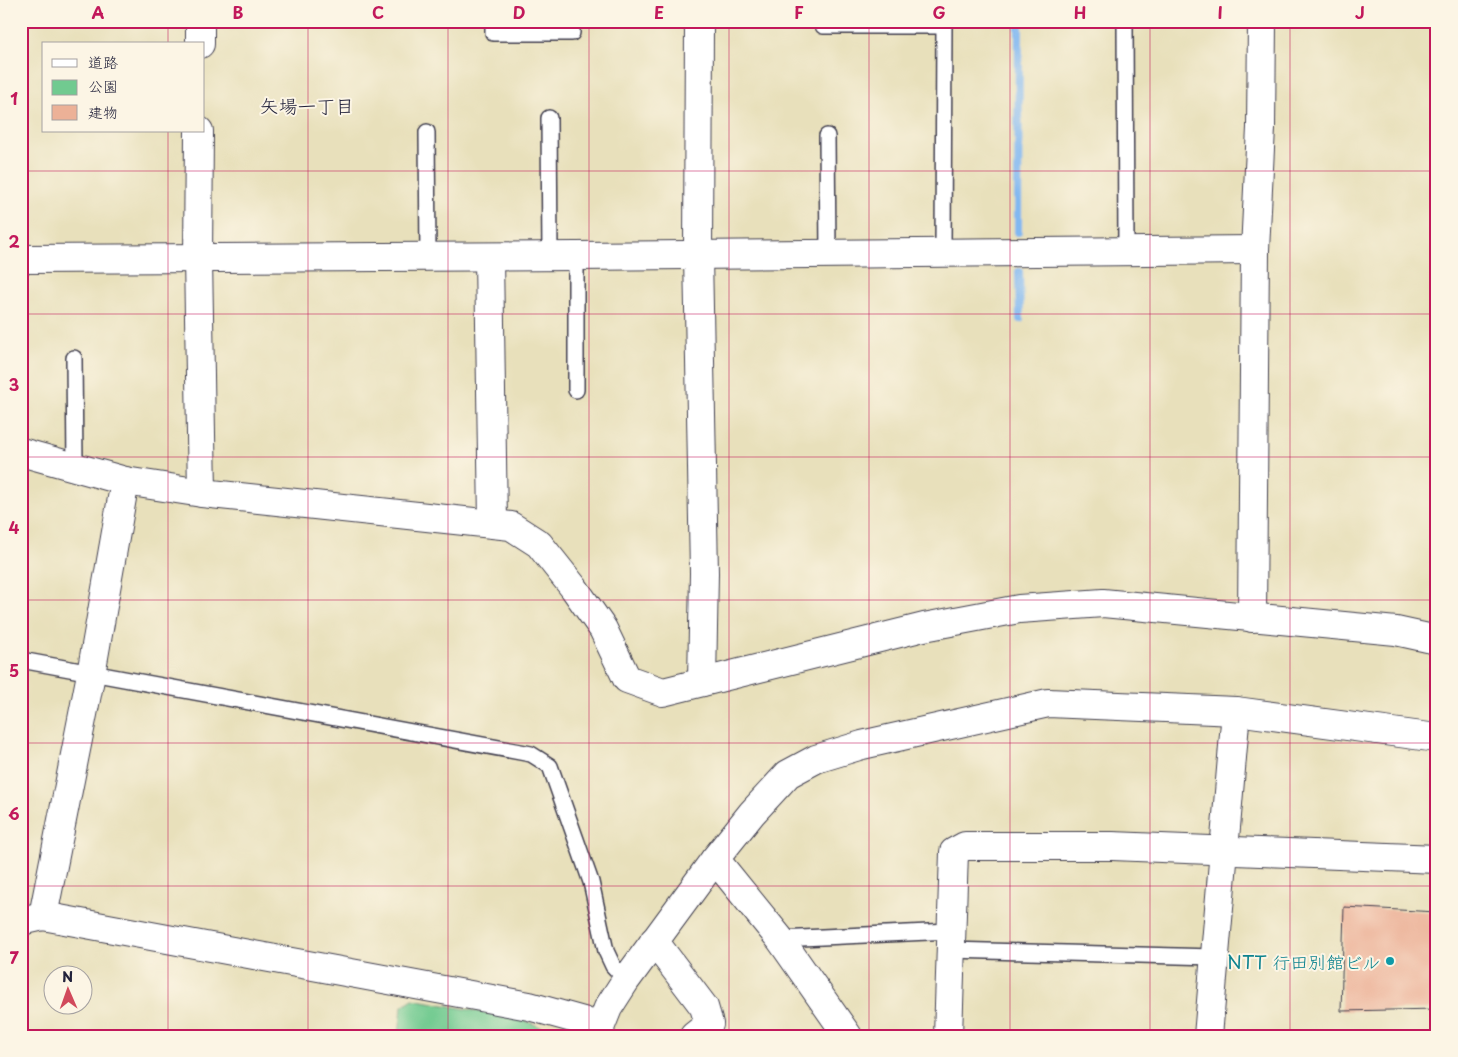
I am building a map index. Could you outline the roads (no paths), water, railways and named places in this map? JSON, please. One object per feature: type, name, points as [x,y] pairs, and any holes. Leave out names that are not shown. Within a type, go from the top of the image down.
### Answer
[{"type":"street","points":[[200,21],[200,42]]},
{"type":"street","points":[[699,21],[698,256],[704,573],[702,682]]},
{"type":"street","points":[[1252,618],[1255,250],[1262,21]]},
{"type":"street","points":[[199,132],[198,258],[202,493]]},
{"type":"street","points":[[21,259],[698,256],[1255,250]]},
{"type":"street","points":[[489,257],[493,524]]},
{"type":"street","points":[[21,452],[125,481],[202,493],[511,526],[539,544],[603,629],[628,679],[663,692],[924,627],[1019,609],[1103,603],[1180,608],[1252,618],[1396,630],[1437,640]]},
{"type":"street","points":[[125,481],[91,674],[32,919],[529,1006],[583,1020],[601,1032],[608,1008],[626,980],[715,859],[752,813],[788,774],[816,759],[862,746],[1048,703],[1236,711],[1437,738]]},
{"type":"street","points":[[1208,1036],[1236,711]]},
{"type":"street","points":[[948,1036],[954,852],[965,846],[1112,846],[1223,849],[1437,859]]},
{"type":"street","points":[[715,859],[780,939],[848,1036]]},
{"type":"street","points":[[654,941],[704,1007],[709,1024],[694,1036]]},
{"type":"lane","points":[[493,21],[493,34],[572,33],[572,21]]},
{"type":"lane","points":[[823,21],[823,26],[944,24],[943,253]]},
{"type":"lane","points":[[1125,21],[1126,251]]},
{"type":"lane","points":[[550,118],[576,390]]},
{"type":"lane","points":[[427,132],[428,257]]},
{"type":"lane","points":[[827,136],[828,254]]},
{"type":"lane","points":[[74,358],[74,467]]},
{"type":"lane","points":[[21,660],[531,754],[550,766],[590,882],[606,951],[614,966],[626,980]]},
{"type":"lane","points":[[780,939],[950,940],[1214,957]]},
{"type":"waterway","points":[[1018,232],[1019,21]]},
{"type":"waterway","points":[[1019,272],[1020,319]]},
{"type":"place","name":"NTT 行田別館ビル","points":[[1390,961]]},
{"type":"district","name":"矢場一丁目","points":[[307,105]]}]
